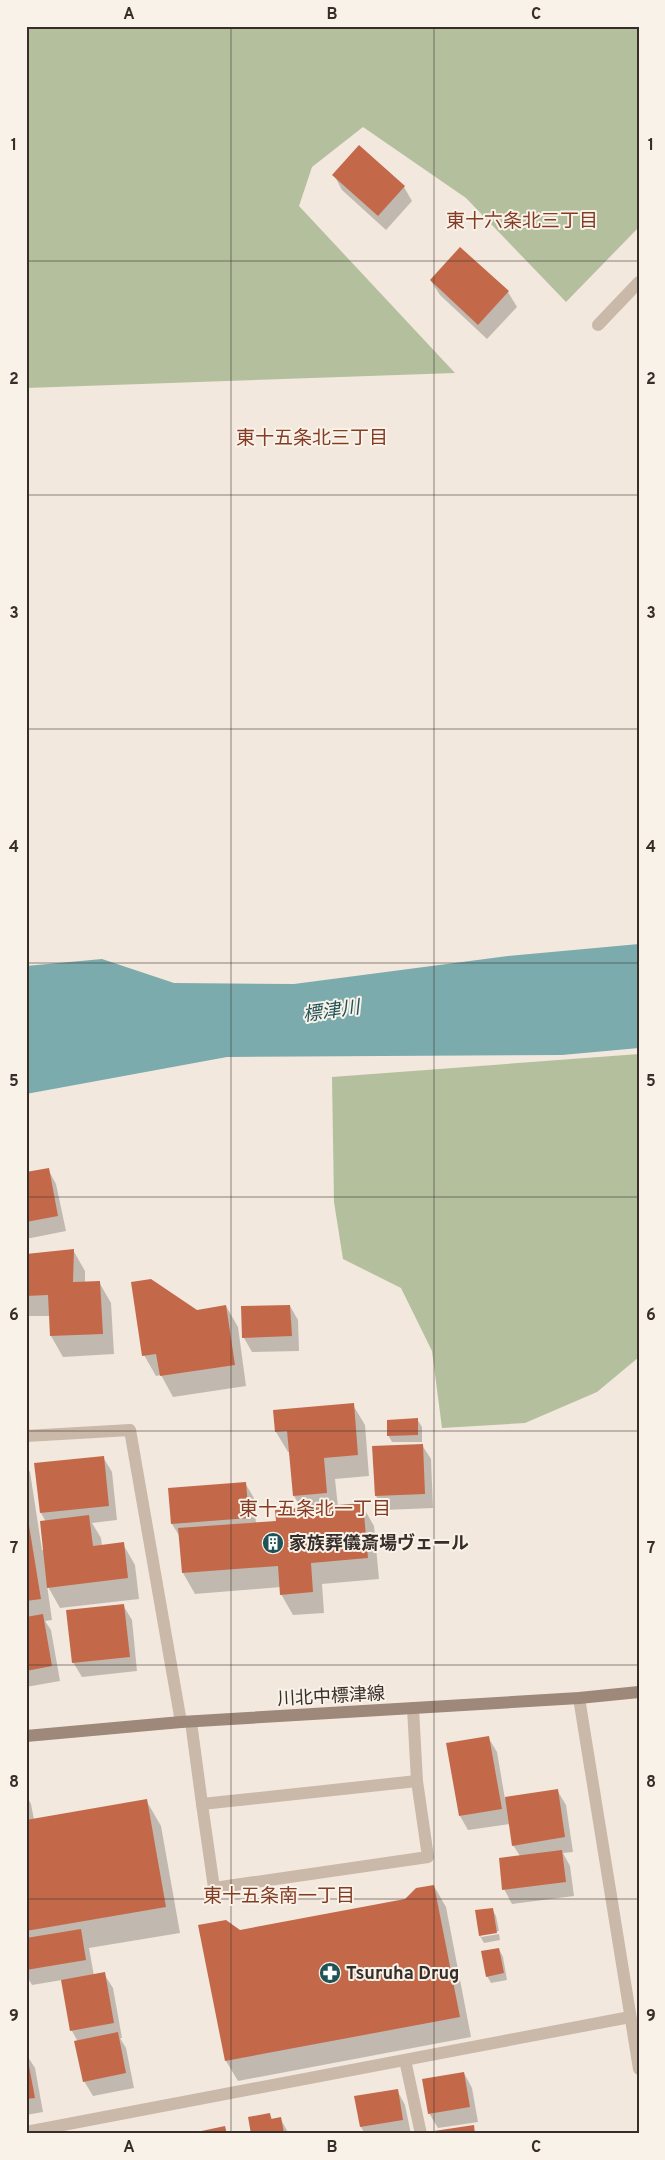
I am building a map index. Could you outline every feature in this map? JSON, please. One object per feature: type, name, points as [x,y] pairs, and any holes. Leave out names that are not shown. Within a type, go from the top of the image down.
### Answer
[{"type":"main road","name":"川北中標津線","points":[[26,1736],[186,1722],[579,1698],[639,1692]]},
{"type":"street","points":[[598,325],[639,282]]},
{"type":"street","points":[[26,1436],[130,1430],[202,1804],[214,1888],[428,1857],[417,1781],[413,1708]]},
{"type":"street","points":[[579,1698],[639,2069]]},
{"type":"street","points":[[202,1804],[417,1781]]},
{"type":"street","points":[[26,2132],[630,2017]]},
{"type":"street","points":[[405,2060],[421,2134]]},
{"type":"green space","points":[[26,26],[639,26],[639,227],[566,302],[466,198],[363,127],[312,167],[299,206],[455,373],[26,388]]},
{"type":"green space","points":[[639,1054],[639,1357],[597,1392],[525,1423],[442,1428],[432,1351],[401,1288],[343,1259],[334,1202],[332,1077]]},
{"type":"water","name":"標津川","points":[[639,944],[639,1048],[562,1055],[227,1057],[26,1094],[26,966],[102,959],[174,983],[294,984],[508,956]]},
{"type":"building","points":[[359,145],[405,186],[378,216],[332,175]]},
{"type":"building","points":[[460,247],[509,291],[478,325],[430,280]]},
{"type":"building","points":[[49,1168],[58,1216],[26,1222],[26,1172]]},
{"type":"building","points":[[74,1249],[73,1282],[100,1281],[103,1334],[50,1336],[48,1295],[26,1296],[26,1254]]},
{"type":"building","points":[[151,1279],[197,1310],[226,1305],[235,1365],[160,1376],[156,1354],[142,1356],[131,1282]]},
{"type":"building","points":[[290,1305],[292,1336],[242,1338],[241,1306]]},
{"type":"building","points":[[354,1403],[358,1455],[324,1458],[327,1493],[293,1496],[287,1431],[275,1432],[273,1410]]},
{"type":"building","points":[[418,1418],[418,1435],[387,1436],[387,1420]]},
{"type":"building","points":[[423,1444],[425,1494],[375,1496],[372,1446]]},
{"type":"building","points":[[104,1456],[109,1506],[40,1513],[34,1463]]},
{"type":"building","points":[[246,1482],[249,1518],[171,1524],[168,1488]]},
{"type":"building","name":"家族葬儀斎場ヴェール","points":[[363,1503],[368,1558],[311,1563],[313,1592],[280,1595],[278,1566],[182,1573],[178,1528],[276,1521],[275,1510]]},
{"type":"building","points":[[26,1507],[41,1599],[26,1601]]},
{"type":"building","points":[[89,1515],[93,1546],[124,1542],[128,1578],[47,1588],[40,1521]]},
{"type":"building","points":[[124,1604],[130,1657],[72,1663],[66,1610]]},
{"type":"building","points":[[43,1614],[52,1666],[26,1671],[26,1617]]},
{"type":"building","points":[[489,1736],[502,1809],[459,1816],[446,1743]]},
{"type":"building","points":[[558,1789],[565,1837],[512,1846],[505,1797]]},
{"type":"building","points":[[147,1799],[166,1907],[26,1931],[26,1820]]},
{"type":"building","points":[[562,1850],[566,1882],[502,1890],[499,1858]]},
{"type":"building","name":"Tsuruha Drug","points":[[434,1885],[460,2017],[225,2061],[198,1925],[226,1920],[240,1930],[405,1899],[416,1888]]},
{"type":"building","points":[[493,1908],[497,1933],[479,1936],[475,1910]]},
{"type":"building","points":[[81,1929],[86,1960],[26,1970],[26,1938]]},
{"type":"building","points":[[499,1948],[504,1973],[486,1977],[481,1951]]},
{"type":"building","points":[[105,1972],[114,2023],[70,2031],[61,1980]]},
{"type":"building","points":[[118,2032],[126,2073],[83,2082],[74,2041]]},
{"type":"building","points":[[26,2050],[35,2098],[26,2099]]},
{"type":"building","points":[[464,2072],[470,2107],[428,2114],[422,2079]]},
{"type":"building","points":[[398,2089],[403,2120],[360,2127],[354,2096]]},
{"type":"building","points":[[270,2113],[271,2119],[281,2117],[284,2133],[251,2134],[248,2117]]},
{"type":"building","points":[[474,2125],[475,2134],[434,2134],[434,2131]]},
{"type":"building","points":[[225,2126],[227,2134],[192,2134],[192,2133]]},
{"type":"place","name":"家族葬儀斎場ヴェール","points":[[273,1543]]},
{"type":"place","name":"Tsuruha Drug","points":[[330,1973]]},
{"type":"district","name":"東十六条北三丁目","points":[[522,220]]},
{"type":"district","name":"東十五条北三丁目","points":[[312,437]]},
{"type":"district","name":"東十五条北一丁目","points":[[315,1508]]},
{"type":"district","name":"東十五条南一丁目","points":[[279,1895]]}]
